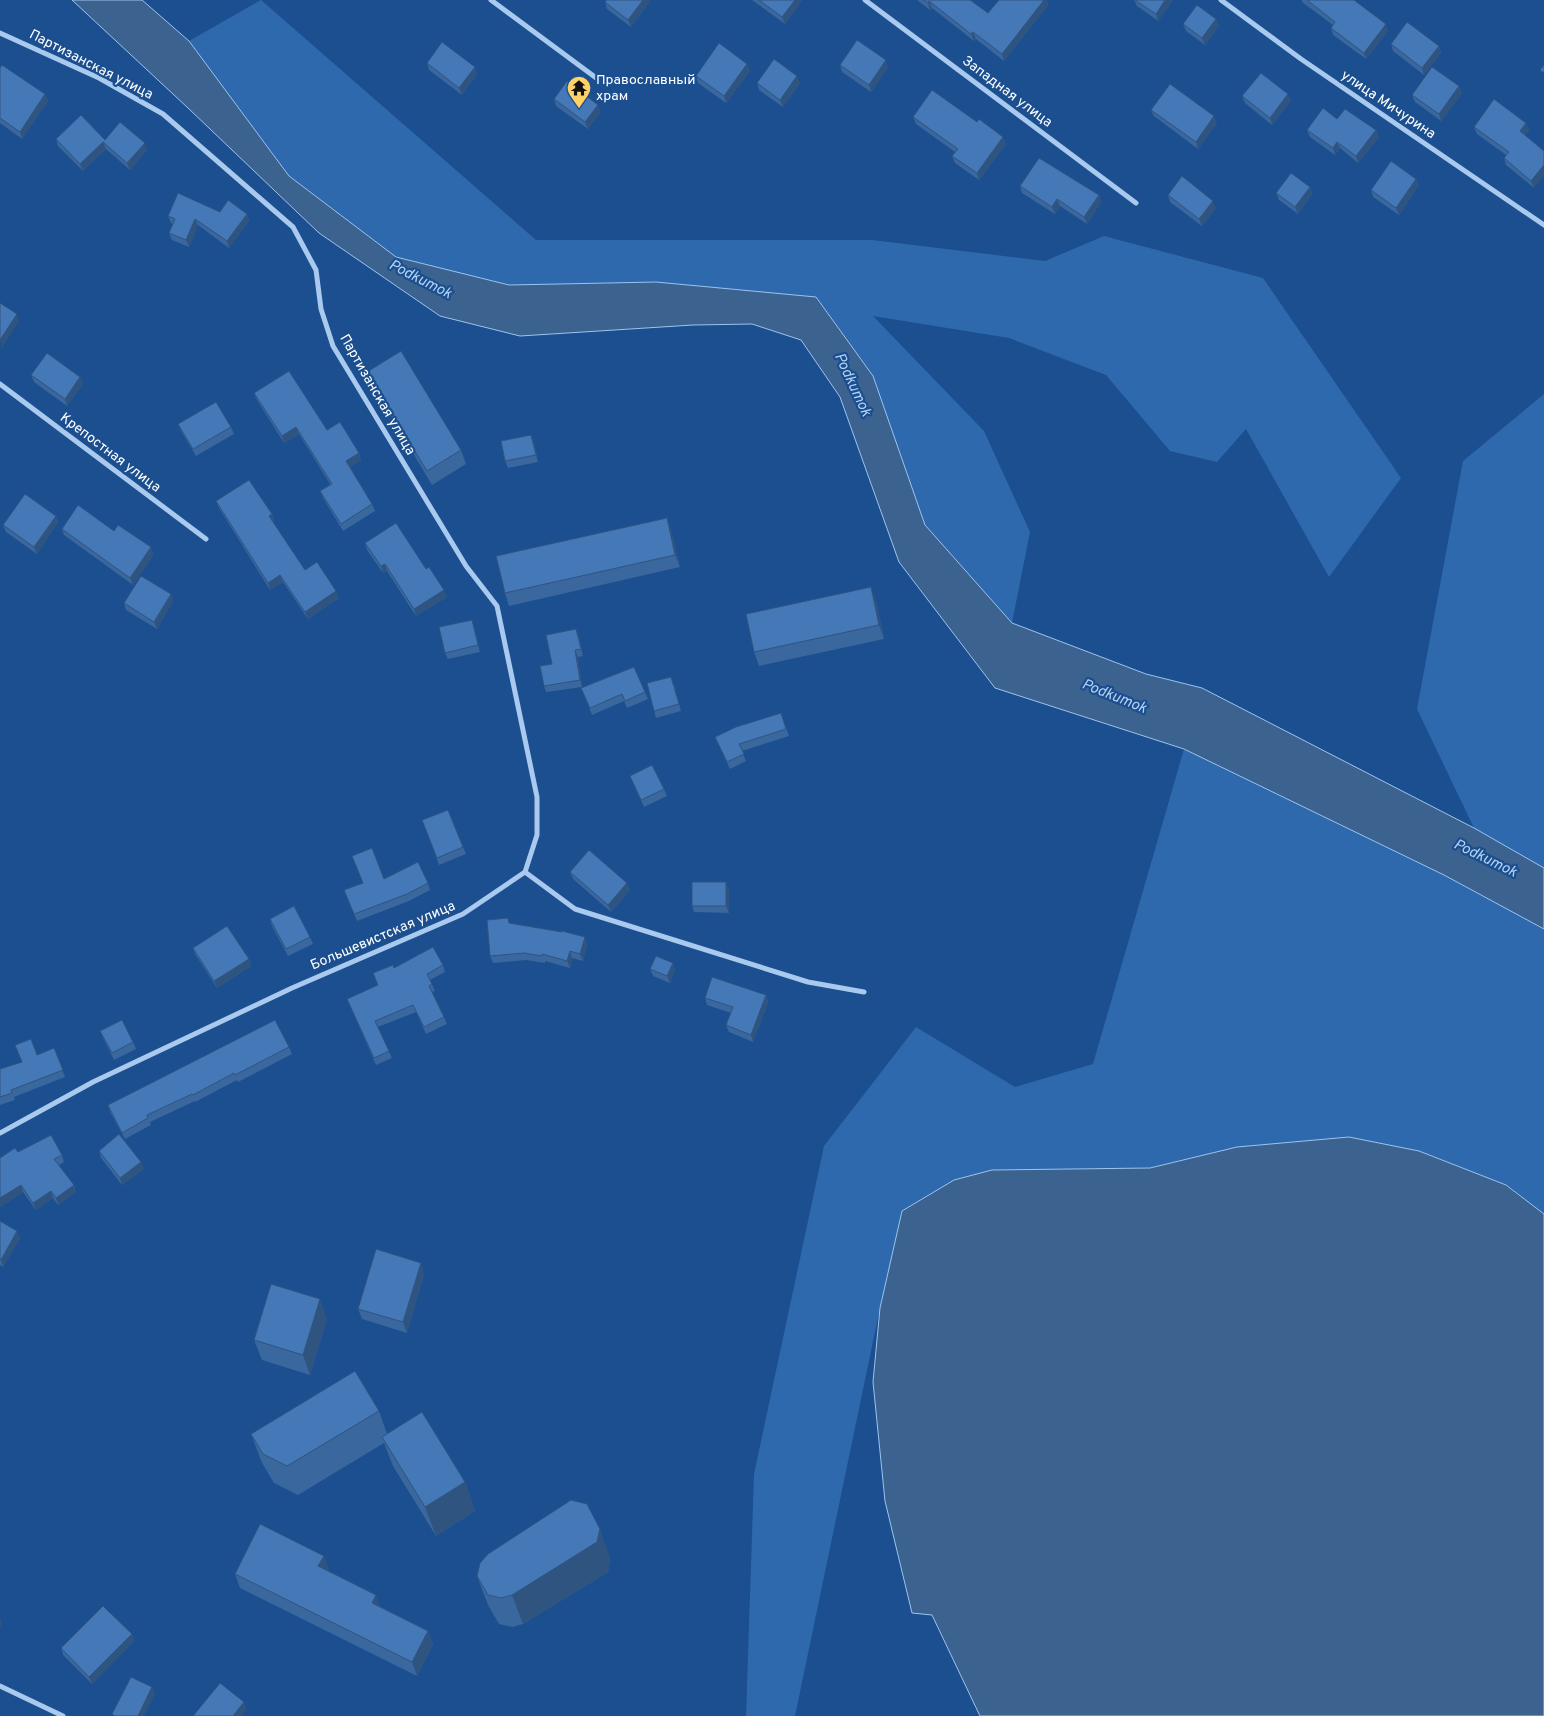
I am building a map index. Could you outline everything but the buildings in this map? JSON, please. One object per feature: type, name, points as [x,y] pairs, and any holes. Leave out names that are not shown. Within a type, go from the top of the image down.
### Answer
[{"type":"street","points":[[491,0],[603,83]]},
{"type":"street","name":"Западная улица","points":[[865,0],[1136,203]]},
{"type":"street","name":"улица Мичурина","points":[[1221,0],[1309,65],[1544,225]]},
{"type":"street","name":"Партизанская улица","points":[[0,33],[99,78],[163,114],[293,227],[316,270],[321,309],[333,346],[466,566],[497,606],[537,797],[537,835],[525,872]]},
{"type":"street","name":"Крепостная улица","points":[[0,384],[206,539]]},
{"type":"street","points":[[525,872],[575,909],[808,982],[864,992]]},
{"type":"street","name":"Большевистская улица","points":[[0,1133],[93,1082],[292,988],[463,914],[525,872]]},
{"type":"street","points":[[0,1686],[63,1716]]},
{"type":"shaded area","points":[[261,0],[536,240],[872,240],[1045,261],[1104,236],[1263,278],[1401,478],[1329,577],[1246,429],[1217,462],[1170,451],[1106,375],[1009,338],[873,316],[984,431],[1030,532],[1012,623],[925,525],[873,376],[816,297],[656,282],[509,285],[396,257],[289,176],[189,41]]},
{"type":"shaded area","points":[[1544,394],[1544,868],[1474,828],[1417,709],[1463,461]]},
{"type":"shaded area","points":[[1184,749],[1444,875],[1544,929],[1544,1214],[1506,1185],[1419,1151],[1237,1147],[1150,1168],[992,1170],[902,1211],[795,1716],[746,1716],[754,1474],[824,1146],[916,1027],[1015,1087],[1093,1064]]},
{"type":"water","name":"Podkumok","points":[[72,0],[142,0],[189,41],[289,176],[396,257],[509,285],[656,282],[816,297],[873,376],[925,525],[1012,623],[1146,674],[1202,688],[1474,828],[1544,868],[1544,929],[1444,875],[1184,749],[995,688],[899,562],[840,397],[801,340],[752,324],[693,325],[520,336],[440,316],[319,233]]},
{"type":"water","points":[[1349,1137],[1419,1151],[1506,1185],[1544,1214],[1544,1716],[980,1716],[932,1615],[912,1613],[885,1501],[873,1382],[880,1308],[902,1211],[954,1180],[992,1170],[1150,1168],[1237,1147]]},
{"type":"place","name":"Православный храм","points":[[579,109]]}]
